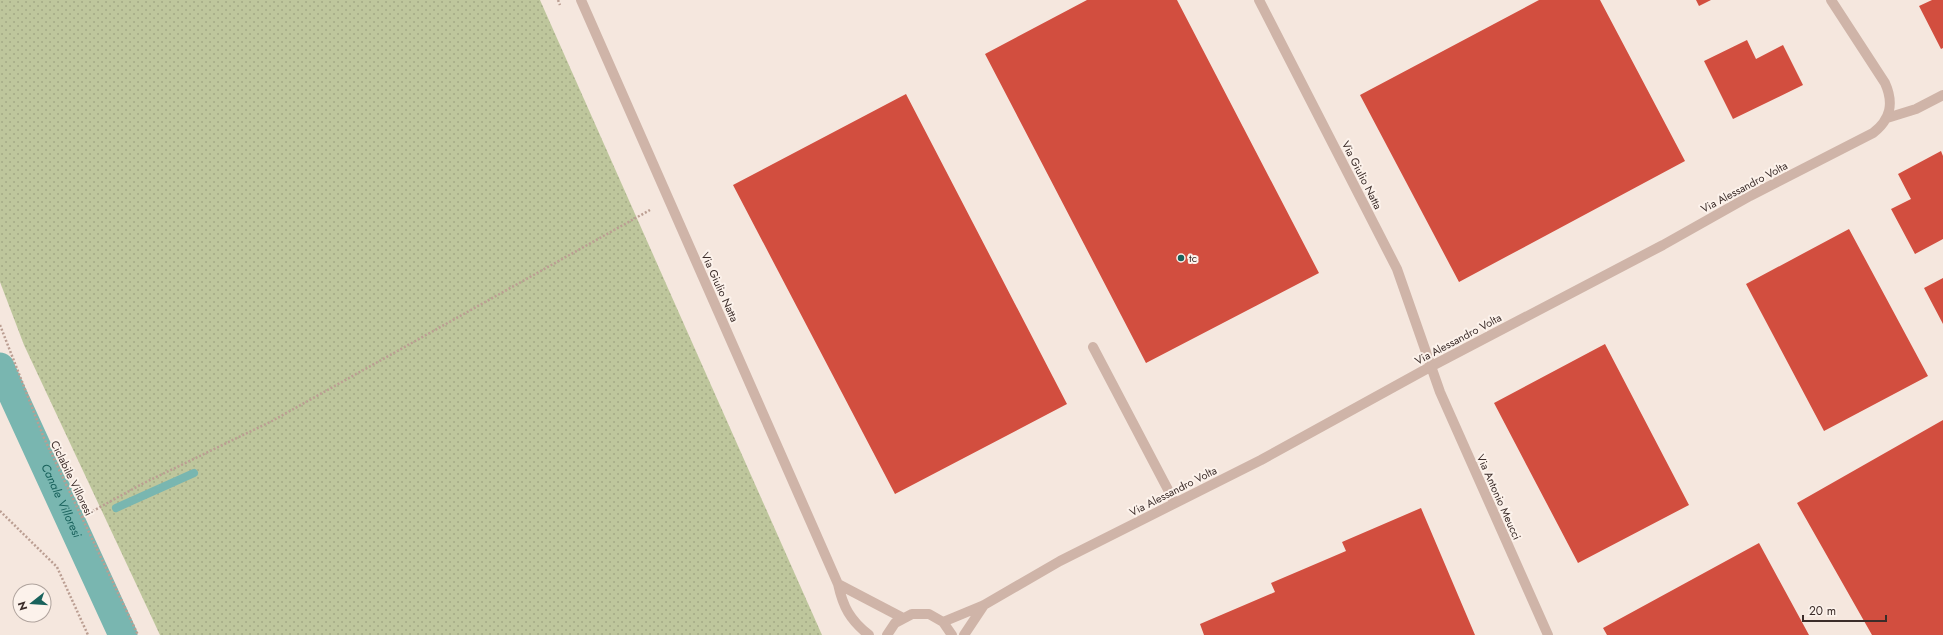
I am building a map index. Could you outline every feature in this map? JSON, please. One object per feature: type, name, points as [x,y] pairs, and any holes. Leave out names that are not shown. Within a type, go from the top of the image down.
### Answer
[{"type":"street","name":"Via Giulio Natta","points":[[581,0],[838,584],[842,603],[848,614],[869,635]]},
{"type":"street","name":"Via Giulio Natta","points":[[1259,0],[1397,269],[1430,367]]},
{"type":"street","points":[[1831,0],[1885,83],[1891,100],[1890,113],[1887,118]]},
{"type":"street","name":"Via Alessandro Volta","points":[[943,622],[984,605],[1060,561],[1262,460],[1430,367],[1659,247],[1750,196],[1858,141],[1878,129],[1887,118],[1916,109],[1943,95]]},
{"type":"street","points":[[1093,347],[1175,503]]},
{"type":"street","name":"Via Antonio Meucci","points":[[1430,367],[1548,635]]},
{"type":"street","points":[[838,584],[903,618]]},
{"type":"street","points":[[964,635],[984,605]]},
{"type":"street","points":[[887,635],[895,623],[912,614],[929,614],[943,622],[952,635]]},
{"type":"path","points":[[82,517],[142,484],[272,420],[650,210]]},
{"type":"path","name":"Ciclabile Villoresi","points":[[0,325],[44,438],[138,635]]},
{"type":"path","points":[[0,511],[57,567],[88,635]]},
{"type":"green space","points":[[0,0],[540,0],[822,635],[160,635],[24,345],[0,282]]},
{"type":"building","points":[[1087,0],[1177,0],[1319,273],[1146,363],[985,54]]},
{"type":"building","points":[[1539,0],[1600,0],[1685,161],[1459,282],[1360,95]]},
{"type":"building","points":[[1696,0],[1711,0],[1699,6]]},
{"type":"building","points":[[1932,0],[1943,0],[1943,48],[1941,49],[1919,6]]},
{"type":"building","points":[[1747,40],[1756,59],[1783,45],[1803,85],[1733,119],[1704,61]]},
{"type":"building","points":[[906,94],[1067,404],[895,494],[733,185]]},
{"type":"building","points":[[1941,151],[1943,156],[1943,239],[1915,254],[1891,209],[1911,199],[1898,174]]},
{"type":"building","points":[[1849,229],[1928,376],[1824,431],[1746,284]]},
{"type":"building","points":[[1943,278],[1943,324],[1924,288]]},
{"type":"building","points":[[1605,344],[1689,505],[1578,563],[1494,403]]},
{"type":"building","points":[[1943,420],[1943,635],[1872,635],[1797,503]]},
{"type":"building","points":[[1421,508],[1475,635],[1204,635],[1200,624],[1275,592],[1271,583],[1346,551],[1342,542]]},
{"type":"building","points":[[1759,543],[1809,635],[1607,635],[1603,628]]},
{"type":"waterway","name":"Canale Villoresi","points":[[0,367],[123,635]]},
{"type":"waterway","points":[[116,508],[194,473]]},
{"type":"place","name":"tc","points":[[1181,258]]}]
